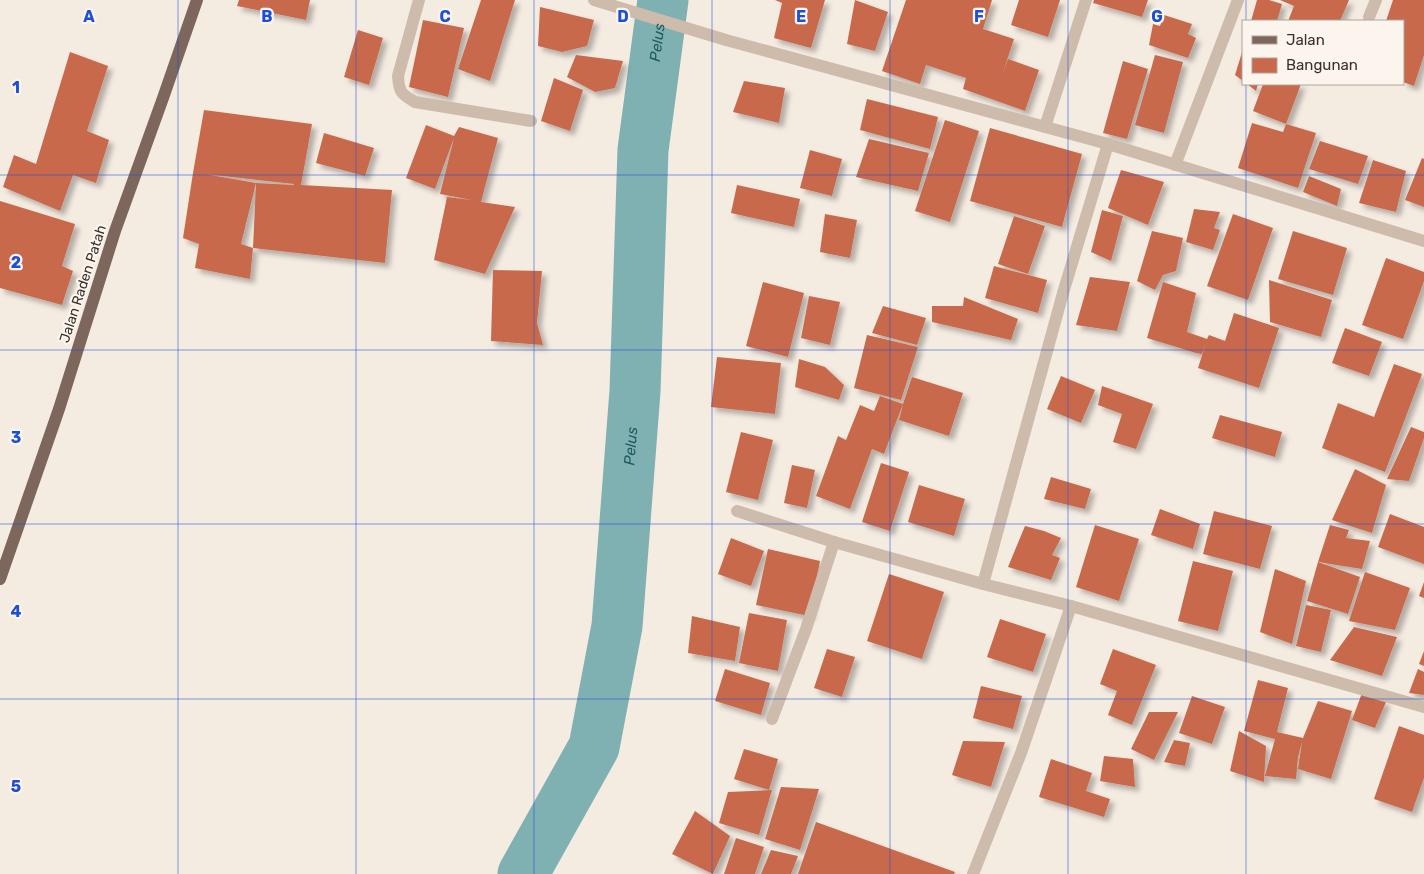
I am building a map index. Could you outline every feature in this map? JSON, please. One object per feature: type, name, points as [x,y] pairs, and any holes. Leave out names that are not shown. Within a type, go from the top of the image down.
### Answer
[{"type":"main road","name":"Jalan Raden Patah","points":[[0,579],[59,409],[115,231],[197,0]]},
{"type":"street","points":[[419,0],[398,76],[399,88],[405,97],[415,102],[530,121]]},
{"type":"street","points":[[594,0],[726,40],[1108,144],[1424,241]]},
{"type":"street","points":[[1045,127],[1086,0]]},
{"type":"street","points":[[1175,165],[1238,0]]},
{"type":"street","points":[[1369,17],[1376,0]]},
{"type":"street","points":[[983,584],[1063,293],[1108,144]]},
{"type":"street","points":[[737,511],[834,542],[983,584],[1071,606],[1424,707]]},
{"type":"street","points":[[772,719],[806,629],[834,542]]},
{"type":"street","points":[[973,874],[1021,753],[1071,606]]},
{"type":"building","points":[[239,0],[310,0],[306,20],[237,6]]},
{"type":"building","points":[[481,0],[515,0],[490,81],[458,69]]},
{"type":"building","points":[[775,0],[825,0],[811,48],[774,38],[782,3]]},
{"type":"building","points":[[855,0],[888,12],[875,51],[847,44]]},
{"type":"building","points":[[906,0],[992,0],[983,29],[1014,39],[1003,72],[1008,59],[1039,70],[1025,111],[963,89],[966,78],[926,65],[920,84],[882,71]]},
{"type":"building","points":[[1019,0],[1060,0],[1048,37],[1011,25]]},
{"type":"building","points":[[1094,0],[1148,0],[1142,17],[1093,3]]},
{"type":"building","points":[[1257,0],[1269,0],[1282,4],[1277,20],[1251,20]]},
{"type":"building","points":[[1280,0],[1349,0],[1340,20],[1288,20],[1294,6]]},
{"type":"building","points":[[1393,0],[1424,0],[1424,55],[1414,86],[1404,82],[1404,20],[1386,20]]},
{"type":"building","points":[[540,7],[594,20],[587,46],[562,52],[538,46]]},
{"type":"building","points":[[1164,15],[1192,24],[1188,34],[1196,38],[1188,58],[1149,45],[1153,24],[1160,26]]},
{"type":"building","points":[[423,20],[464,28],[448,97],[409,87]]},
{"type":"building","points":[[358,30],[383,38],[369,85],[344,77]]},
{"type":"building","points":[[70,52],[108,66],[87,131],[109,140],[96,183],[73,175],[60,211],[3,187],[14,155],[36,164]]},
{"type":"building","points":[[1242,52],[1242,80],[1235,75]]},
{"type":"building","points":[[576,55],[623,61],[615,88],[595,92],[567,77]]},
{"type":"building","points":[[1155,55],[1183,62],[1164,133],[1135,125]]},
{"type":"building","points":[[1123,61],[1148,69],[1127,139],[1103,133]]},
{"type":"building","points":[[554,78],[583,90],[570,131],[541,121]]},
{"type":"building","points":[[744,81],[785,88],[779,123],[733,112]]},
{"type":"building","points":[[1248,85],[1258,85],[1256,91]]},
{"type":"building","points":[[1263,85],[1301,85],[1286,124],[1253,111]]},
{"type":"building","points":[[867,99],[938,117],[930,149],[860,130]]},
{"type":"building","points":[[204,110],[312,124],[301,185],[392,190],[385,263],[253,248],[250,279],[195,268],[199,244],[183,238]],"holes":[[[205,174],[294,184],[294,185],[256,183]],[[256,183],[253,248],[241,244]]]},
{"type":"building","points":[[945,120],[979,131],[950,222],[915,211]]},
{"type":"building","points":[[1252,123],[1283,132],[1286,124],[1316,133],[1298,188],[1238,168]]},
{"type":"building","points":[[426,125],[454,136],[459,127],[498,138],[481,202],[515,207],[485,274],[434,260],[447,197],[472,200],[440,194],[454,138],[435,189],[406,178]]},
{"type":"building","points":[[990,128],[1082,154],[1062,227],[970,201]]},
{"type":"building","points":[[324,133],[374,148],[365,176],[316,163]]},
{"type":"building","points":[[869,139],[929,153],[918,191],[856,177]]},
{"type":"building","points":[[1320,141],[1368,156],[1358,184],[1309,169]]},
{"type":"building","points":[[810,150],[842,159],[832,196],[800,188]]},
{"type":"building","points":[[1422,158],[1424,159],[1424,207],[1405,200]]},
{"type":"building","points":[[1373,160],[1406,171],[1396,212],[1359,203]]},
{"type":"building","points":[[1121,170],[1164,182],[1148,225],[1108,208]]},
{"type":"building","points":[[1309,176],[1341,189],[1337,206],[1303,192]]},
{"type":"building","points":[[737,185],[800,199],[794,227],[731,213]]},
{"type":"building","points":[[0,201],[75,224],[62,266],[73,271],[62,305],[0,288]]},
{"type":"building","points":[[1194,209],[1220,212],[1214,228],[1220,230],[1213,250],[1186,242]]},
{"type":"building","points":[[1102,210],[1123,216],[1111,261],[1091,252]]},
{"type":"building","points":[[825,214],[857,220],[850,258],[820,252]]},
{"type":"building","points":[[1233,214],[1273,228],[1248,300],[1207,286]]},
{"type":"building","points":[[1014,216],[1045,226],[1028,274],[998,264]]},
{"type":"building","points":[[1152,231],[1183,238],[1176,271],[1163,275],[1155,290],[1137,281]]},
{"type":"building","points":[[1293,231],[1347,248],[1333,295],[1278,279]]},
{"type":"building","points":[[1386,258],[1424,272],[1424,281],[1403,339],[1362,325]]},
{"type":"building","points":[[994,266],[1047,280],[1038,313],[985,298]]},
{"type":"building","points":[[493,270],[542,271],[537,323],[543,345],[491,341]]},
{"type":"building","points":[[1090,277],[1130,282],[1117,331],[1076,325]]},
{"type":"building","points":[[1269,280],[1332,300],[1321,337],[1270,322]]},
{"type":"building","points":[[763,282],[804,293],[788,357],[746,346]]},
{"type":"building","points":[[1163,282],[1196,293],[1187,332],[1207,339],[1209,335],[1225,341],[1234,313],[1279,328],[1259,388],[1198,368],[1206,343],[1202,354],[1147,338]]},
{"type":"building","points":[[809,296],[840,302],[830,345],[801,338]]},
{"type":"building","points":[[964,297],[1018,319],[1011,340],[932,322],[932,306],[963,306]]},
{"type":"building","points":[[883,306],[926,318],[917,345],[872,333]]},
{"type":"building","points":[[1345,328],[1382,342],[1369,376],[1332,363]]},
{"type":"building","points":[[867,335],[918,347],[901,400],[854,388]]},
{"type":"building","points":[[717,357],[781,363],[775,414],[711,407]]},
{"type":"building","points":[[799,359],[825,367],[844,385],[839,400],[795,387]]},
{"type":"building","points":[[1394,364],[1422,374],[1385,472],[1322,448],[1338,403],[1374,417]]},
{"type":"building","points":[[1061,376],[1095,390],[1081,423],[1047,409]]},
{"type":"building","points":[[912,377],[963,393],[949,436],[899,420]]},
{"type":"building","points":[[1102,386],[1153,404],[1136,449],[1113,442],[1122,414],[1098,405]]},
{"type":"building","points":[[880,396],[903,404],[884,454],[872,449],[850,509],[816,496],[838,436],[846,440],[860,405],[874,411]]},
{"type":"building","points":[[1220,415],[1282,432],[1275,457],[1212,438]]},
{"type":"building","points":[[1411,427],[1424,432],[1424,438],[1409,481],[1387,479]]},
{"type":"building","points":[[741,432],[773,440],[758,500],[726,492]]},
{"type":"building","points":[[881,463],[909,472],[890,531],[862,522]]},
{"type":"building","points":[[792,465],[815,470],[807,508],[784,503]]},
{"type":"building","points":[[1355,469],[1386,485],[1372,533],[1332,520]]},
{"type":"building","points":[[1051,477],[1091,489],[1085,509],[1044,499]]},
{"type":"building","points":[[919,485],[965,499],[954,536],[908,522]]},
{"type":"building","points":[[1160,509],[1200,524],[1193,549],[1151,535]]},
{"type":"building","points":[[1214,511],[1272,526],[1260,569],[1203,554]]},
{"type":"building","points":[[1390,514],[1424,527],[1424,564],[1378,547]]},
{"type":"building","points":[[1095,525],[1139,539],[1119,601],[1076,587]]},
{"type":"building","points":[[1330,525],[1349,530],[1346,538],[1370,541],[1362,569],[1318,562]]},
{"type":"building","points":[[1025,526],[1061,538],[1052,555],[1060,558],[1051,580],[1008,567]]},
{"type":"building","points":[[731,538],[764,551],[751,586],[718,574]]},
{"type":"building","points":[[768,549],[820,561],[809,616],[756,605]]},
{"type":"building","points":[[1193,561],[1233,571],[1218,631],[1178,621]]},
{"type":"building","points":[[1318,562],[1360,577],[1348,614],[1307,601]]},
{"type":"building","points":[[1275,569],[1306,581],[1292,644],[1260,632]]},
{"type":"building","points":[[1365,572],[1410,588],[1395,630],[1349,621]]},
{"type":"building","points":[[889,574],[944,592],[922,659],[867,641]]},
{"type":"building","points":[[1424,582],[1424,598],[1419,596]]},
{"type":"building","points":[[1306,605],[1331,610],[1321,652],[1296,646]]},
{"type":"building","points":[[749,613],[787,620],[778,671],[739,663]]},
{"type":"building","points":[[692,616],[740,627],[735,661],[688,653]]},
{"type":"building","points":[[1000,619],[1046,634],[1033,672],[987,657]]},
{"type":"building","points":[[1354,627],[1397,637],[1382,676],[1330,660]]},
{"type":"building","points":[[827,649],[855,657],[842,697],[814,688]]},
{"type":"building","points":[[1113,649],[1156,665],[1132,725],[1108,715],[1117,691],[1100,684]]},
{"type":"building","points":[[1424,651],[1424,666],[1419,664]]},
{"type":"building","points":[[725,669],[770,683],[761,715],[715,701]]},
{"type":"building","points":[[1418,669],[1424,672],[1424,695],[1409,693]]},
{"type":"building","points":[[1258,680],[1288,688],[1277,732],[1303,738],[1318,701],[1352,711],[1331,779],[1298,769],[1302,742],[1298,757],[1296,779],[1265,776],[1275,739],[1244,731]]},
{"type":"building","points":[[981,686],[1022,696],[1013,729],[973,718]]},
{"type":"building","points":[[1362,693],[1386,702],[1375,728],[1352,720]]},
{"type":"building","points":[[1192,696],[1225,707],[1212,744],[1179,733]]},
{"type":"building","points":[[1149,712],[1178,712],[1154,760],[1131,749]]},
{"type":"building","points":[[1399,726],[1424,735],[1424,778],[1412,812],[1374,799]]},
{"type":"building","points":[[1239,731],[1266,746],[1264,782],[1230,771]]},
{"type":"building","points":[[1174,740],[1190,743],[1185,766],[1164,762]]},
{"type":"building","points":[[963,741],[1005,742],[991,787],[952,775]]},
{"type":"building","points":[[744,749],[778,759],[769,790],[734,779]]},
{"type":"building","points":[[1104,756],[1133,759],[1135,787],[1100,781]]},
{"type":"building","points":[[1051,759],[1092,773],[1086,791],[1110,799],[1104,817],[1039,797]]},
{"type":"building","points":[[781,787],[819,789],[800,850],[765,839]]},
{"type":"building","points":[[772,790],[759,835],[719,823],[728,792]]},
{"type":"building","points":[[695,811],[730,836],[713,874],[672,854]]},
{"type":"building","points":[[816,822],[955,872],[954,874],[798,874]]},
{"type":"building","points":[[736,838],[764,847],[755,874],[724,874]]},
{"type":"building","points":[[771,850],[798,856],[791,874],[761,874]]},
{"type":"waterway","name":"Pelus","points":[[523,874],[594,747],[617,626],[635,391],[643,150],[663,0]]}]
